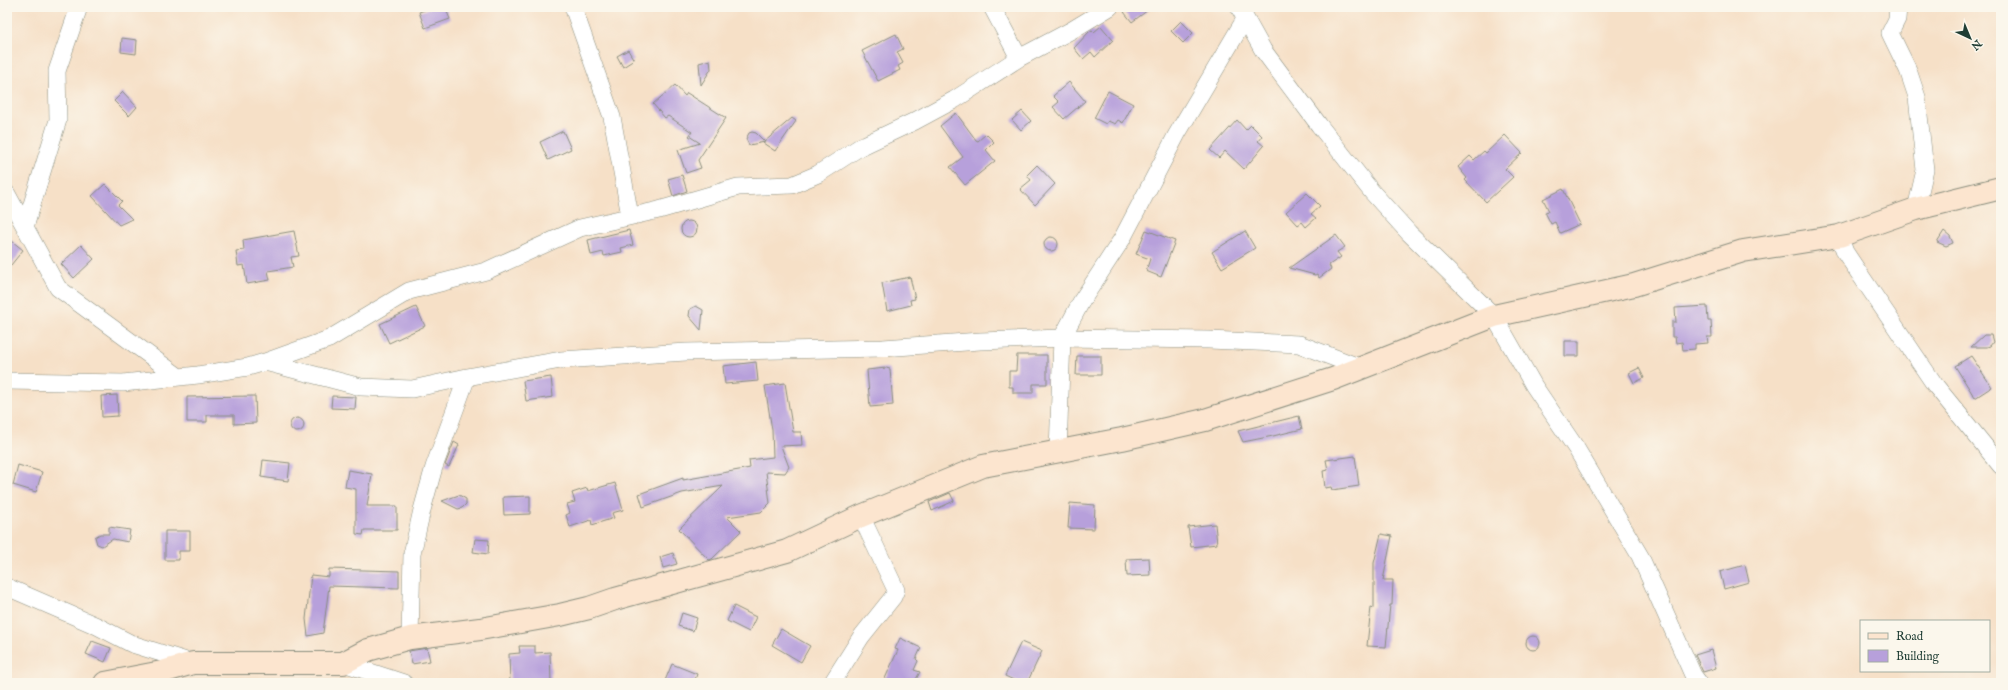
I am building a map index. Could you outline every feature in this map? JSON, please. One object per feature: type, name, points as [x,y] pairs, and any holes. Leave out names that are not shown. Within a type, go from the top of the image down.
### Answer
[{"type":"street","points":[[25,227],[58,120],[57,71],[79,7]]},
{"type":"street","points":[[573,7],[612,117],[630,216]]},
{"type":"street","points":[[992,7],[1019,58]]},
{"type":"street","points":[[7,381],[124,383],[248,367],[329,339],[409,291],[486,271],[580,228],[738,187],[792,185],[818,174],[860,147],[947,104],[1019,58],[1072,30],[1110,7]]},
{"type":"street","points":[[1898,7],[1897,19],[1890,33],[1908,70],[1917,97],[1925,170],[1916,209]]},
{"type":"street","points":[[1242,11],[1268,56],[1319,125],[1372,192],[1409,233],[1494,316],[1534,386],[1576,448],[1636,550],[1690,668],[1699,683]]},
{"type":"street","points":[[1058,452],[1062,338],[1081,302],[1122,239],[1242,11]]},
{"type":"street","points":[[343,663],[368,650],[410,638],[480,629],[589,608],[615,599],[787,551],[861,516],[983,466],[1058,452],[1205,420],[1333,379],[1494,316],[1634,285],[1743,251],[1839,236],[1916,209],[2001,188]]},
{"type":"street","points":[[7,194],[58,288],[179,377]]},
{"type":"street","points":[[1839,236],[1845,252],[1935,385],[2001,466]]},
{"type":"street","points":[[264,362],[361,387],[412,389],[467,377],[561,360],[686,352],[884,348],[980,341],[1062,338],[1209,340],[1299,344],[1360,368]]},
{"type":"street","points":[[410,638],[412,554],[434,467],[467,377]]},
{"type":"street","points":[[832,683],[860,638],[893,597],[896,590],[861,516]]},
{"type":"street","points":[[7,588],[21,592],[49,606],[97,626],[132,644],[193,663],[343,663],[404,683]]},
{"type":"street","points":[[105,683],[162,678],[193,663]]},
{"type":"building","points":[[433,7],[445,7],[450,19],[425,28],[419,12]]},
{"type":"building","points":[[1131,7],[1152,7],[1132,22],[1124,12]]},
{"type":"building","points":[[1181,21],[1193,33],[1183,43],[1171,31]]},
{"type":"building","points":[[1101,26],[1113,40],[1095,57],[1091,52],[1083,59],[1074,48],[1089,32],[1092,30],[1094,32]]},
{"type":"building","points":[[896,34],[903,49],[897,52],[903,63],[898,66],[900,70],[878,81],[862,51]]},
{"type":"building","points":[[122,38],[137,40],[136,54],[121,52]]},
{"type":"building","points":[[628,50],[634,60],[623,67],[617,56]]},
{"type":"building","points":[[710,60],[711,69],[701,85],[699,63]]},
{"type":"building","points":[[1069,82],[1085,101],[1064,119],[1053,107],[1059,102],[1053,96]]},
{"type":"building","points":[[675,85],[685,96],[687,93],[726,118],[698,160],[701,168],[686,173],[678,150],[700,143],[689,136],[692,132],[668,116],[665,118],[653,104]]},
{"type":"building","points":[[1108,91],[1133,104],[1123,123],[1118,120],[1115,124],[1108,121],[1106,124],[1094,118]]},
{"type":"building","points":[[123,92],[137,107],[129,116],[114,101]]},
{"type":"building","points":[[1022,111],[1031,121],[1021,130],[1012,120]]},
{"type":"building","points":[[956,113],[976,140],[978,141],[986,134],[994,142],[986,150],[995,161],[965,185],[950,167],[963,157],[940,126]]},
{"type":"building","points":[[792,118],[796,121],[775,151],[763,143]]},
{"type":"building","points":[[1237,120],[1246,130],[1251,125],[1262,136],[1258,141],[1264,146],[1244,169],[1225,151],[1219,158],[1210,150]]},
{"type":"building","points":[[563,131],[571,149],[548,160],[540,142]]},
{"type":"building","points":[[749,133],[756,133],[765,142],[749,145],[746,139]]},
{"type":"building","points":[[1505,135],[1522,153],[1505,169],[1513,177],[1486,202],[1465,180],[1467,178],[1458,167],[1470,156],[1474,160],[1484,151],[1486,153]]},
{"type":"building","points":[[1037,165],[1055,184],[1035,205],[1020,189],[1031,180],[1027,175]]},
{"type":"building","points":[[682,175],[687,191],[673,196],[668,179]]},
{"type":"building","points":[[105,184],[122,201],[118,205],[132,219],[119,225],[92,196]]},
{"type":"building","points":[[1563,189],[1580,224],[1560,233],[1555,222],[1551,224],[1545,212],[1549,211],[1543,199]]},
{"type":"building","points":[[1307,193],[1320,206],[1311,214],[1316,218],[1306,227],[1302,222],[1298,225],[1286,212]]},
{"type":"building","points":[[689,221],[696,226],[697,229],[692,236],[689,237],[682,232],[681,229],[686,222]]},
{"type":"building","points":[[629,230],[633,245],[621,248],[622,252],[604,256],[603,252],[591,255],[588,240]]},
{"type":"building","points":[[1146,230],[1175,241],[1161,277],[1146,271],[1150,259],[1136,254]]},
{"type":"building","points":[[294,231],[299,256],[291,257],[293,267],[268,271],[270,280],[247,284],[244,265],[238,266],[236,251],[244,250],[243,240]]},
{"type":"building","points":[[1245,231],[1255,248],[1222,268],[1212,252]]},
{"type":"building","points":[[1944,231],[1950,236],[1953,243],[1946,246],[1937,242]]},
{"type":"building","points":[[1336,235],[1345,247],[1337,252],[1341,257],[1329,265],[1331,269],[1319,278],[1317,274],[1315,275],[1289,268]]},
{"type":"building","points":[[7,237],[23,250],[7,270]]},
{"type":"building","points":[[1051,237],[1056,239],[1058,244],[1056,249],[1051,251],[1046,249],[1044,244],[1046,239]]},
{"type":"building","points":[[81,245],[94,259],[74,278],[61,264]]},
{"type":"building","points":[[910,277],[915,299],[910,300],[911,305],[887,311],[882,283]]},
{"type":"building","points":[[696,306],[703,310],[701,330],[689,316],[690,309]]},
{"type":"building","points":[[1707,306],[1708,321],[1711,321],[1712,337],[1707,337],[1708,343],[1695,344],[1695,349],[1683,350],[1682,342],[1676,343],[1675,337],[1672,337],[1672,322],[1676,322],[1675,308]]},
{"type":"building","points":[[416,307],[425,326],[389,343],[380,324]]},
{"type":"building","points":[[1984,335],[1991,335],[1993,342],[1990,346],[1971,347]]},
{"type":"building","points":[[1565,341],[1579,341],[1579,356],[1565,356]]},
{"type":"building","points":[[1017,355],[1047,355],[1047,384],[1033,384],[1033,393],[1013,393],[1013,387],[1009,387],[1009,371],[1016,371]]},
{"type":"building","points":[[1077,356],[1101,356],[1101,375],[1076,375]]},
{"type":"building","points":[[1971,356],[1992,387],[1975,398],[1955,366]]},
{"type":"building","points":[[756,362],[758,381],[725,384],[723,366]]},
{"type":"building","points":[[1639,368],[1644,378],[1634,383],[1629,373]]},
{"type":"building","points":[[890,369],[893,405],[870,407],[867,370]]},
{"type":"building","points":[[551,377],[553,397],[526,401],[523,381]]},
{"type":"building","points":[[785,383],[793,432],[801,432],[802,445],[781,446],[789,467],[785,473],[766,472],[770,503],[761,512],[727,517],[741,531],[712,559],[709,560],[679,529],[723,486],[682,493],[643,507],[639,494],[683,478],[683,480],[750,468],[749,460],[773,457],[772,430],[765,386]]},
{"type":"building","points":[[117,395],[118,416],[102,417],[101,396]]},
{"type":"building","points":[[255,396],[256,423],[234,424],[234,415],[207,415],[207,422],[187,422],[187,397]]},
{"type":"building","points":[[332,396],[356,397],[355,409],[331,408]]},
{"type":"building","points":[[1299,416],[1302,429],[1243,442],[1238,431]]},
{"type":"building","points":[[297,418],[302,420],[304,425],[302,430],[297,432],[292,430],[290,425],[292,420]]},
{"type":"building","points":[[454,442],[459,445],[449,467],[445,465]]},
{"type":"building","points":[[1355,456],[1359,486],[1332,490],[1331,487],[1325,488],[1323,471],[1328,470],[1326,460]]},
{"type":"building","points":[[263,460],[290,463],[288,481],[261,477]]},
{"type":"building","points":[[18,465],[42,472],[36,492],[13,485]]},
{"type":"building","points":[[348,470],[372,474],[367,506],[397,506],[397,530],[364,530],[363,535],[356,534],[356,489],[345,487]]},
{"type":"building","points":[[615,483],[623,510],[612,513],[614,518],[592,525],[591,520],[570,527],[566,515],[570,513],[567,504],[575,502],[572,493],[587,488],[588,491]]},
{"type":"building","points":[[950,493],[954,501],[932,511],[929,502]]},
{"type":"building","points":[[459,495],[466,499],[466,504],[462,508],[458,509],[442,501]]},
{"type":"building","points":[[530,496],[530,514],[504,515],[503,497]]},
{"type":"building","points":[[1070,503],[1095,505],[1094,529],[1068,528]]},
{"type":"building","points":[[1215,524],[1217,544],[1191,547],[1188,527]]},
{"type":"building","points":[[109,527],[130,530],[128,542],[113,539],[102,546],[97,544],[95,537],[100,534],[109,534]]},
{"type":"building","points":[[165,531],[190,531],[190,551],[179,551],[179,560],[165,560]]},
{"type":"building","points":[[1381,534],[1392,536],[1383,580],[1393,580],[1392,605],[1390,605],[1386,647],[1367,646],[1371,607],[1374,608],[1374,563]]},
{"type":"building","points":[[475,539],[489,540],[488,554],[473,552]]},
{"type":"building","points":[[673,553],[677,564],[663,568],[660,557]]},
{"type":"building","points":[[1149,558],[1150,575],[1127,576],[1126,559]]},
{"type":"building","points":[[1745,565],[1749,582],[1724,589],[1720,572]]},
{"type":"building","points":[[329,569],[399,571],[399,588],[329,586],[323,633],[308,636],[306,619],[311,575],[329,577]]},
{"type":"building","points":[[734,606],[756,617],[749,632],[727,621]]},
{"type":"building","points":[[682,613],[697,618],[693,631],[678,626]]},
{"type":"building","points":[[781,629],[810,646],[801,662],[772,645]]},
{"type":"building","points":[[1533,636],[1538,638],[1540,643],[1538,648],[1533,650],[1528,648],[1526,643],[1528,638]]},
{"type":"building","points":[[900,638],[921,648],[916,659],[918,661],[914,670],[920,672],[914,683],[883,683],[898,650],[895,649]]},
{"type":"building","points":[[92,641],[111,648],[105,662],[86,654]]},
{"type":"building","points":[[1021,642],[1042,651],[1027,683],[1020,683],[1005,676]]},
{"type":"building","points":[[519,646],[535,646],[535,653],[550,652],[551,683],[510,683],[509,654],[520,653]]},
{"type":"building","points":[[427,648],[430,661],[412,664],[409,651]]},
{"type":"building","points":[[1711,650],[1716,668],[1703,672],[1695,655]]},
{"type":"building","points":[[672,664],[697,674],[694,683],[664,683]]}]
